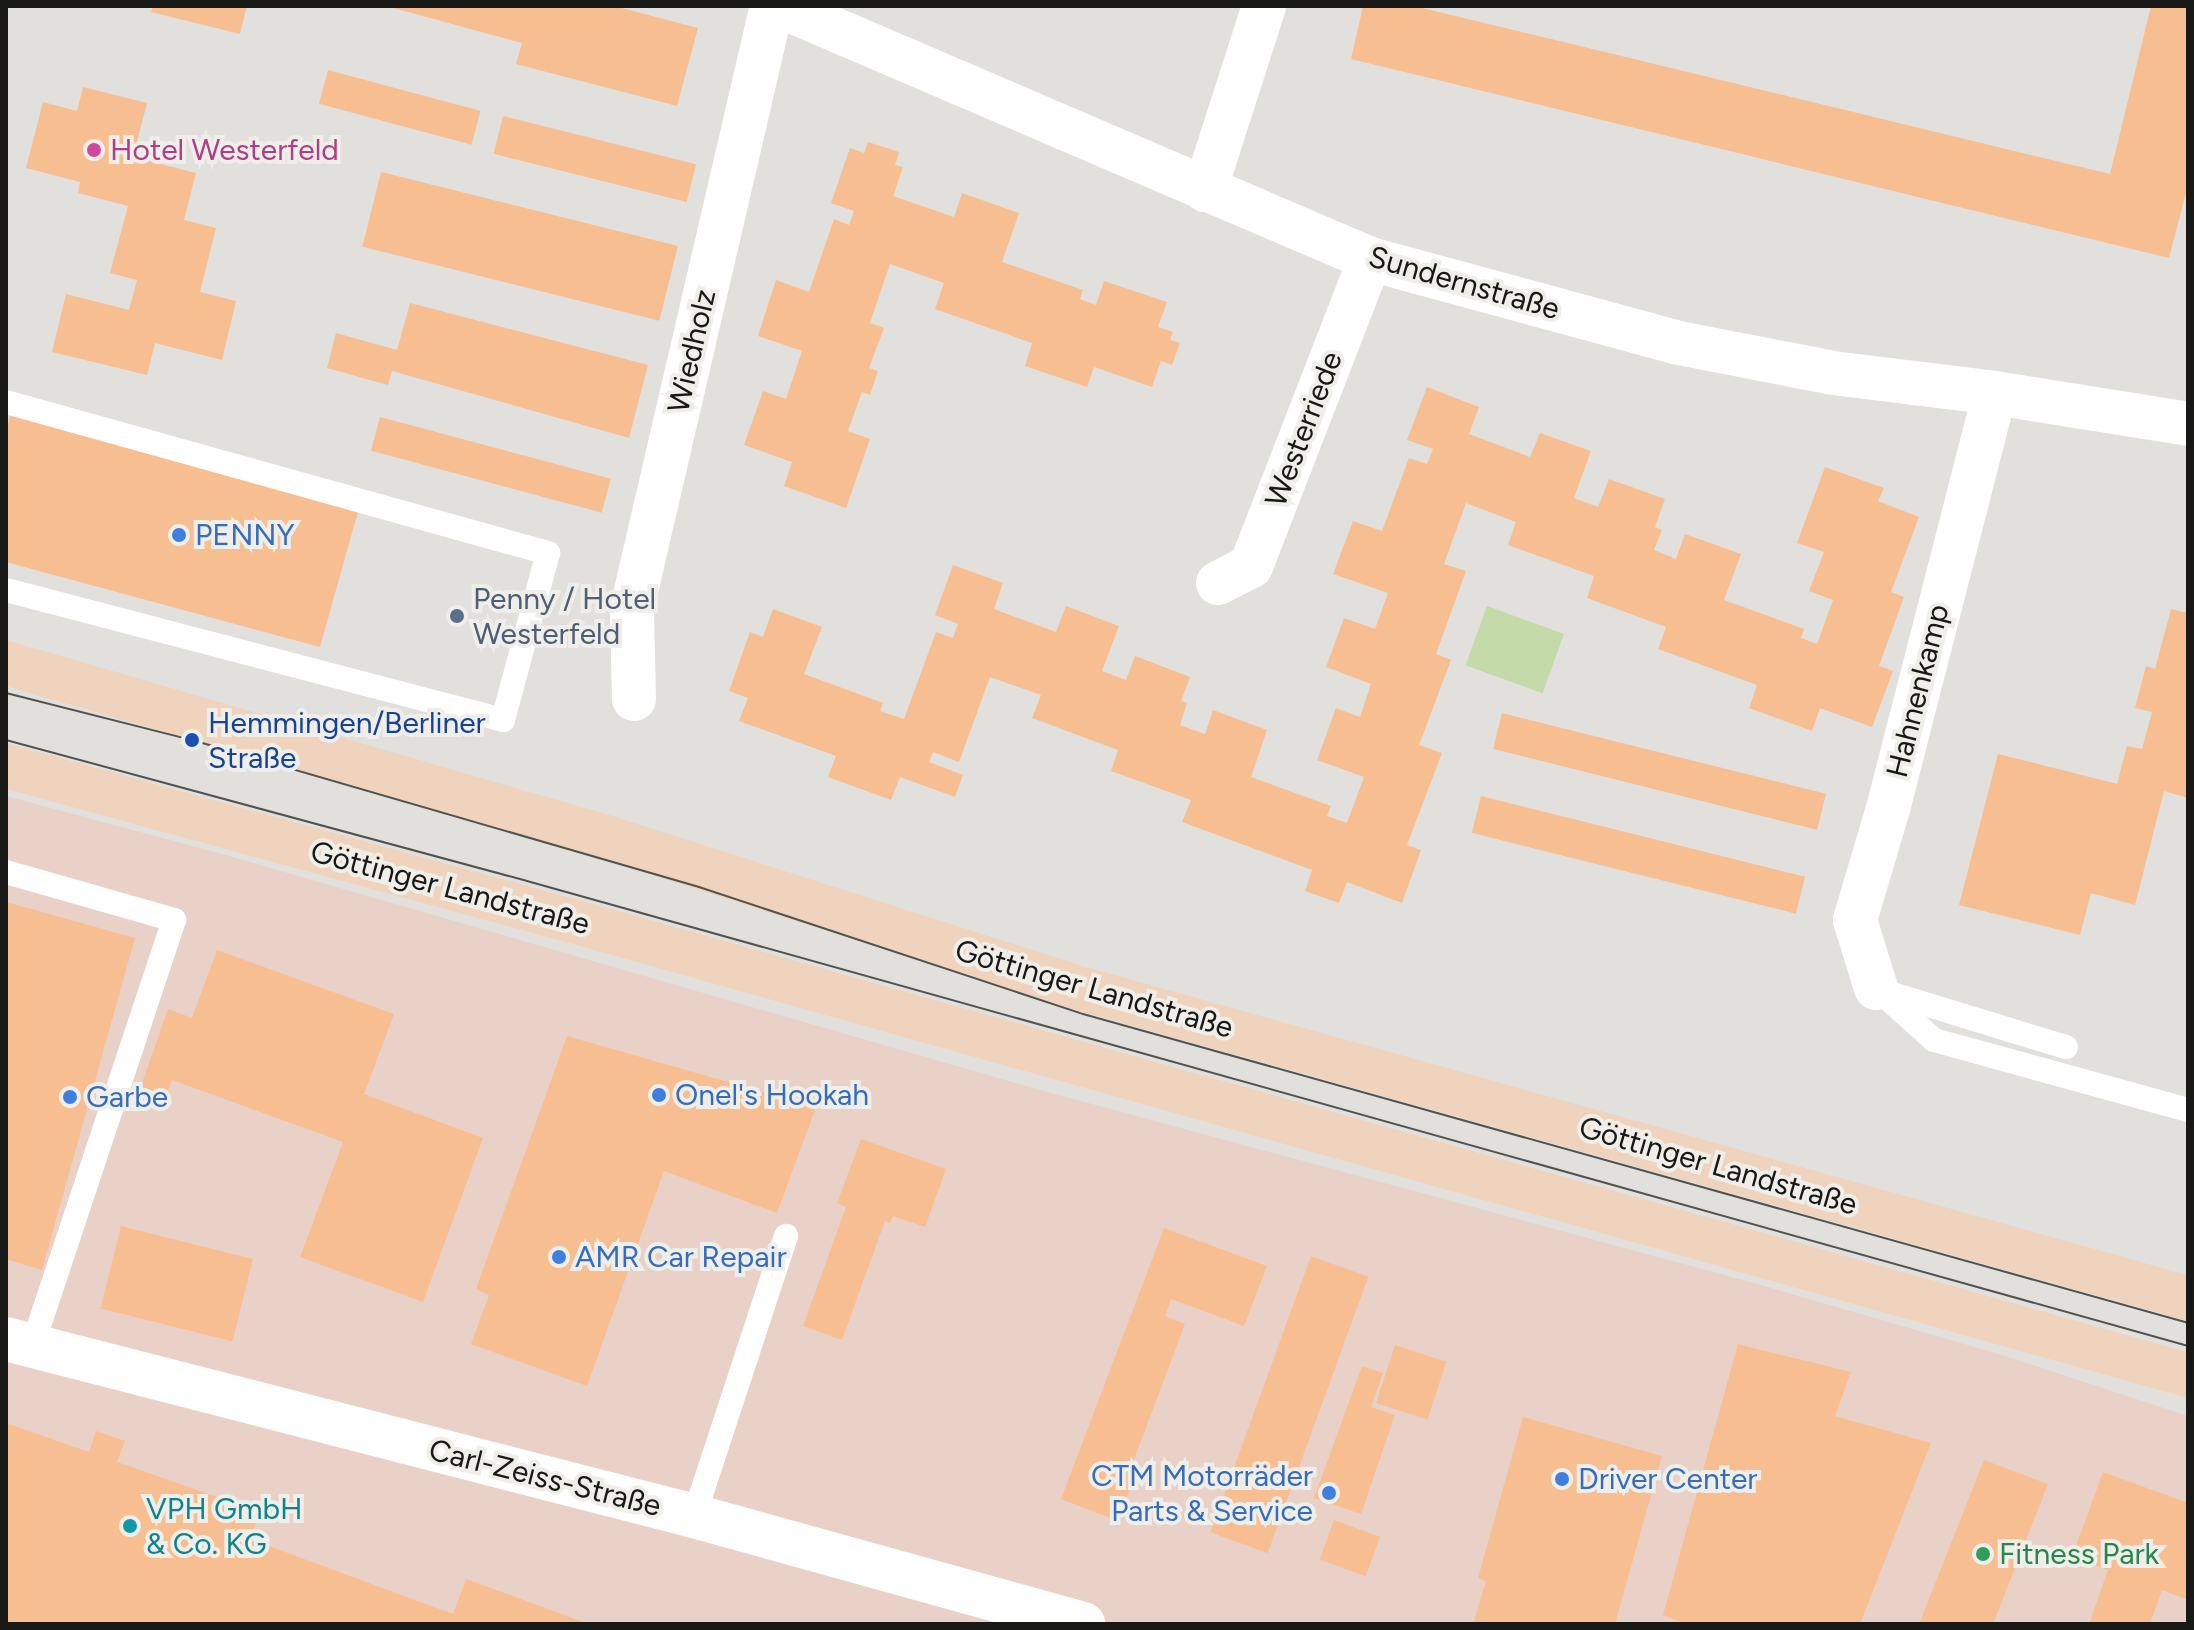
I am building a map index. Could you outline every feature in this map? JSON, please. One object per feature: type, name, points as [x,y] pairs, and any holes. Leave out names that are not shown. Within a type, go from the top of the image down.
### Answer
[{"type":"street","name":"Wiedholz","points":[[634,699],[632,608],[772,6]]},
{"type":"street","name":"Sundernstraße","points":[[780,6],[1370,259],[1679,343],[1833,373],[1995,393],[2188,424]]},
{"type":"street","points":[[1205,190],[1264,6]]},
{"type":"street","name":"Westerriede","points":[[1218,583],[1251,566],[1370,259]]},
{"type":"street","name":"Hahnenkamp","points":[[1876,988],[1855,920],[1889,805],[1995,393]]},
{"type":"street","name":"Göttinger Landstraße","points":[[6,663],[609,838],[1072,986],[2188,1298]]},
{"type":"street","name":"Göttinger Landstraße","points":[[6,766],[2188,1375]]},
{"type":"street","name":"Carl-Zeiss-Straße","points":[[19,1342],[694,1516],[1083,1624]]},
{"type":"lane","points":[[6,590],[503,720],[548,553],[10,403]]},
{"type":"lane","points":[[6,872],[174,920],[19,1342]]},
{"type":"lane","points":[[1876,988],[1941,1012],[2066,1047]]},
{"type":"lane","points":[[1876,988],[1934,1040],[2188,1110]]},
{"type":"lane","points":[[694,1516],[786,1236]]},
{"type":"shaded area","points":[[6,796],[222,854],[1033,1088],[1754,1283],[2002,1355],[2188,1416],[2188,1624],[6,1624]]},
{"type":"green space","points":[[1487,606],[1564,634],[1543,693],[1465,665]]},
{"type":"building","points":[[153,6],[247,6],[240,34],[151,12]]},
{"type":"building","points":[[386,6],[614,6],[698,28],[677,106],[516,64],[522,43]]},
{"type":"building","points":[[1363,6],[1414,6],[2110,174],[2151,6],[2188,6],[2188,185],[2169,258],[1351,59]]},
{"type":"building","points":[[328,70],[481,111],[472,145],[319,104]]},
{"type":"building","points":[[83,87],[147,103],[133,157],[196,173],[184,220],[216,228],[200,292],[236,301],[222,360],[155,343],[147,375],[52,352],[66,294],[129,310],[137,280],[110,273],[128,206],[78,193],[80,182],[26,168],[43,102],[77,111]]},
{"type":"building","points":[[503,116],[696,164],[687,202],[494,154]]},
{"type":"building","points":[[868,142],[899,152],[895,165],[903,167],[893,196],[954,217],[962,193],[1019,213],[1002,262],[1083,290],[1080,299],[1096,305],[1104,281],[1167,302],[1158,327],[1173,332],[1170,340],[1180,343],[1172,365],[1161,361],[1152,387],[1094,367],[1087,387],[1025,366],[1032,343],[935,309],[944,283],[890,264],[870,323],[884,328],[869,368],[878,371],[870,395],[862,392],[848,431],[870,439],[846,508],[784,486],[792,462],[744,445],[763,391],[786,399],[802,351],[758,336],[776,280],[809,292],[834,219],[849,225],[854,211],[831,203],[850,148],[864,153]]},
{"type":"building","points":[[381,172],[678,246],[659,321],[362,247]]},
{"type":"building","points":[[410,303],[648,365],[629,438],[392,371],[388,385],[327,368],[336,333],[397,350]]},
{"type":"building","points":[[1427,387],[1479,407],[1469,434],[1530,457],[1540,433],[1591,451],[1574,498],[1598,507],[1609,479],[1665,499],[1655,527],[1662,530],[1654,550],[1676,559],[1685,534],[1741,554],[1724,600],[1804,629],[1801,638],[1817,644],[1833,600],[1809,591],[1824,552],[1797,543],[1825,467],[1884,488],[1878,501],[1919,517],[1891,592],[1904,597],[1879,666],[1893,671],[1872,727],[1820,708],[1812,731],[1749,708],[1757,685],[1658,649],[1666,627],[1587,598],[1594,576],[1508,545],[1516,522],[1466,503],[1444,564],[1466,571],[1436,654],[1451,660],[1419,745],[1442,753],[1407,845],[1421,850],[1402,903],[1347,882],[1339,903],[1305,891],[1312,870],[1182,822],[1191,800],[1111,771],[1118,750],[1032,718],[1041,695],[990,677],[959,762],[933,752],[929,762],[963,775],[955,797],[900,777],[891,800],[828,777],[836,756],[739,721],[748,698],[729,691],[750,632],[763,637],[773,609],[822,627],[804,674],[883,703],[880,711],[904,719],[936,632],[953,638],[958,624],[935,615],[953,565],[1003,583],[994,609],[1056,632],[1066,606],[1119,626],[1102,671],[1126,680],[1135,656],[1190,677],[1181,701],[1187,703],[1180,725],[1205,734],[1213,710],[1267,730],[1251,777],[1331,806],[1327,816],[1347,823],[1364,777],[1317,760],[1336,708],[1360,717],[1371,684],[1326,667],[1344,618],[1375,629],[1388,593],[1333,574],[1353,521],[1382,531],[1409,458],[1427,464],[1433,449],[1407,440]]},
{"type":"building","name":"PENNY","points":[[11,413],[359,508],[320,647],[6,562],[6,432]]},
{"type":"building","points":[[380,417],[611,479],[602,513],[371,451]]},
{"type":"building","points":[[2171,609],[2188,613],[2188,798],[2164,791],[2135,905],[2091,893],[2080,935],[1959,905],[1998,754],[2117,784],[2127,746],[2142,749],[2152,712],[2135,708],[2146,666],[2155,669]]},
{"type":"building","points":[[1502,713],[1826,794],[1817,830],[1493,749]]},
{"type":"building","points":[[1481,796],[1805,877],[1796,914],[1472,833]]},
{"type":"building","points":[[6,902],[135,938],[42,1270],[6,1259]]},
{"type":"building","points":[[217,950],[394,1014],[364,1094],[483,1138],[423,1302],[300,1257],[343,1142],[172,1080],[166,1096],[141,1086],[168,1009],[192,1018]]},
{"type":"building","points":[[567,1036],[816,1107],[777,1213],[664,1171],[587,1386],[471,1344],[489,1295],[476,1289]]},
{"type":"building","points":[[861,1139],[946,1169],[925,1227],[893,1216],[890,1223],[885,1221],[842,1340],[803,1326],[846,1207],[837,1203]]},
{"type":"building","points":[[121,1226],[253,1259],[232,1341],[100,1308]]},
{"type":"building","points":[[1164,1228],[1267,1266],[1244,1326],[1171,1299],[1165,1316],[1185,1324],[1127,1478],[1133,1481],[1118,1521],[1061,1499]]},
{"type":"building","points":[[1311,1256],[1368,1277],[1268,1553],[1210,1532]]},
{"type":"building","points":[[1738,1344],[1851,1372],[1835,1416],[1931,1443],[1860,1624],[1686,1624],[1663,1615]]},
{"type":"building","points":[[1395,1345],[1446,1362],[1428,1420],[1376,1403]]},
{"type":"building","points":[[1362,1366],[1383,1373],[1371,1407],[1395,1415],[1361,1514],[1314,1498]]},
{"type":"building","points":[[1523,1417],[1662,1456],[1615,1624],[1473,1624],[1486,1581],[1478,1578]]},
{"type":"building","name":"VPH GmbH & Co. KG","points":[[6,1423],[89,1452],[96,1431],[125,1441],[117,1462],[260,1512],[250,1539],[453,1614],[466,1579],[589,1624],[6,1624]]},
{"type":"building","name":"Fitness Park","points":[[1984,1460],[2048,1484],[1993,1624],[1919,1624]]},
{"type":"building","points":[[2103,1472],[2188,1503],[2188,1600],[2162,1590],[2150,1624],[2089,1624],[2108,1570],[2072,1557]]},
{"type":"building","points":[[1334,1520],[1380,1537],[1366,1576],[1320,1559]]},
{"type":"tram line","points":[[6,693],[192,740],[699,887],[1083,1014],[2188,1323]]},
{"type":"tram line","points":[[6,740],[527,881],[2188,1346]]},
{"type":"place","name":"Hotel Westerfeld","points":[[94,150]]},
{"type":"place","name":"PENNY","points":[[179,535]]},
{"type":"place","name":"Penny / Hotel Westerfeld","points":[[457,616]]},
{"type":"place","name":"Hemmingen/Berliner Straße","points":[[192,740]]},
{"type":"place","name":"Onel's Hookah","points":[[659,1095]]},
{"type":"place","name":"Garbe","points":[[70,1097]]},
{"type":"place","name":"AMR Car Repair","points":[[559,1257]]},
{"type":"place","name":"Driver Center","points":[[1562,1479]]},
{"type":"place","name":"CTM Motorräder Parts & Service","points":[[1329,1493]]},
{"type":"place","name":"VPH GmbH & Co. KG","points":[[130,1526]]},
{"type":"place","name":"Fitness Park","points":[[1983,1554]]}]
